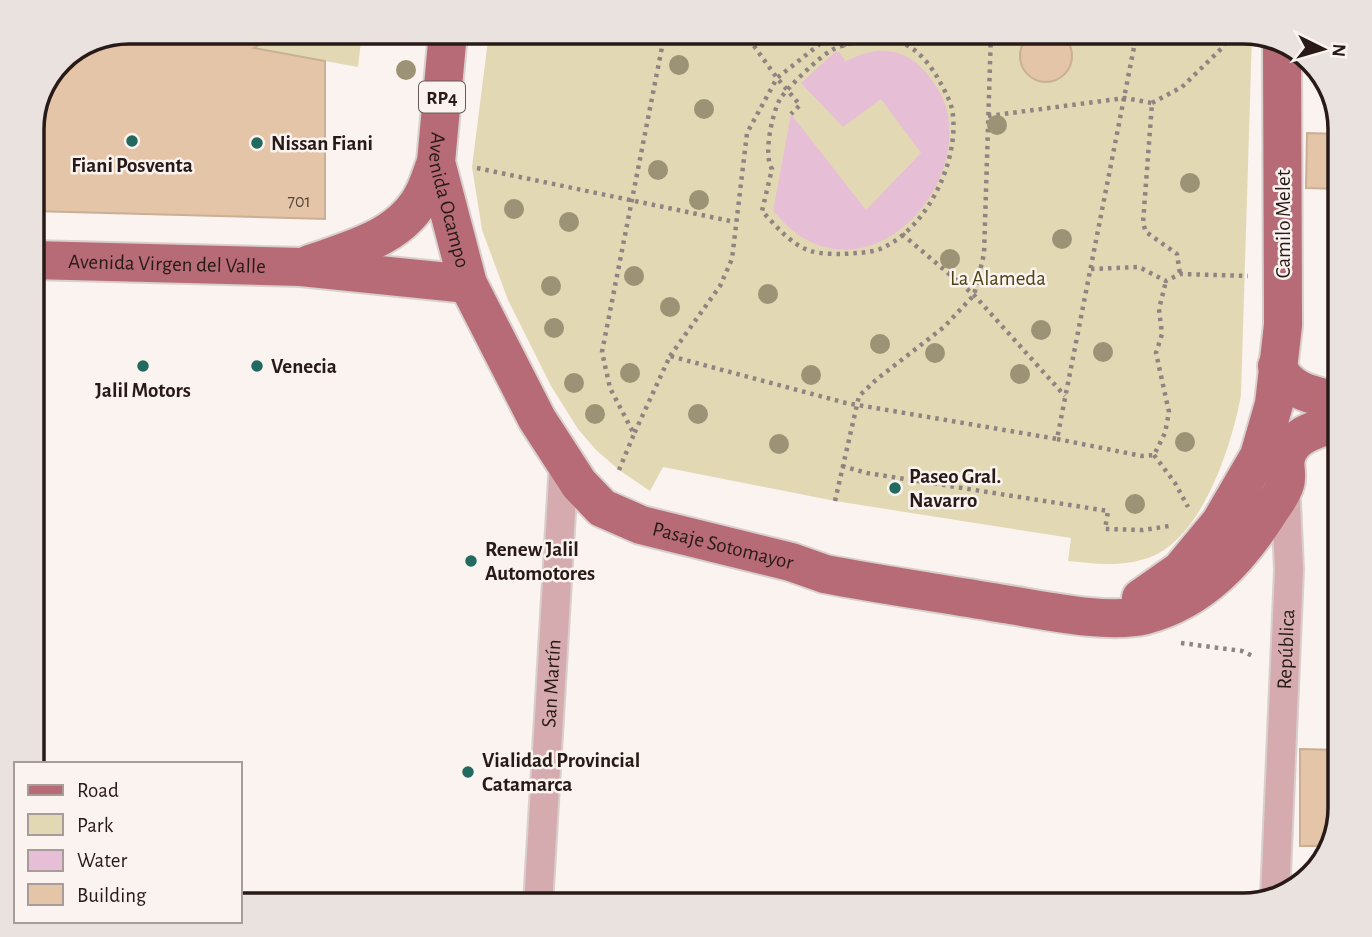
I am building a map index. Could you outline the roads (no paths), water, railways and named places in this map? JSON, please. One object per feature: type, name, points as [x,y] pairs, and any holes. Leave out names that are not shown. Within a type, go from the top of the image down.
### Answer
[{"type":"main road","name":"Avenida Ocampo","points":[[446,44],[436,162],[468,284]]},
{"type":"main road","name":"Camilo Melet","points":[[1274,404],[1283,325],[1282,54]]},
{"type":"main road","name":"Avenida Virgen del Valle","points":[[301,267],[384,236],[409,215],[423,195],[436,162]]},
{"type":"main road","name":"Avenida Virgen del Valle","points":[[44,260],[301,267],[468,284]]},
{"type":"main road","name":"Pasaje Sotomayor","points":[[468,284],[537,419],[579,484],[602,508],[641,525],[791,562],[825,574],[1083,617],[1145,615],[1184,599],[1224,571],[1246,544],[1287,467]]},
{"type":"main road","points":[[1278,366],[1283,380],[1297,389],[1328,398]]},
{"type":"main road","points":[[1105,617],[1154,590],[1181,570],[1204,544],[1236,498],[1259,456],[1274,404]]},
{"type":"main road","points":[[1287,467],[1296,440],[1328,425]]},
{"type":"street","name":"República","points":[[1274,404],[1287,467],[1289,570],[1275,887]]},
{"type":"street","name":"San Martín","points":[[539,893],[564,461]]},
{"type":"water","points":[[876,51],[898,53],[911,59],[927,74],[939,91],[947,111],[949,140],[943,169],[930,196],[912,220],[889,237],[862,248],[834,249],[800,236],[773,211],[791,114],[866,210],[921,153],[881,99],[843,127],[801,83],[835,52],[839,52],[844,62]]},
{"type":"place","name":"Fiani Posventa","points":[[132,141]]},
{"type":"place","name":"Nissan Fiani","points":[[257,143]]},
{"type":"place","name":"Jalil Motors","points":[[143,366]]},
{"type":"place","name":"Venecia","points":[[257,366]]},
{"type":"place","name":"Paseo Gral. Navarro","points":[[895,488]]},
{"type":"place","name":"Renew Jalil Automotores","points":[[471,561]]},
{"type":"place","name":"Vialidad Provincial Catamarca","points":[[468,772]]},
{"type":"park label","name":"La Alameda","points":[[998,278]]}]
